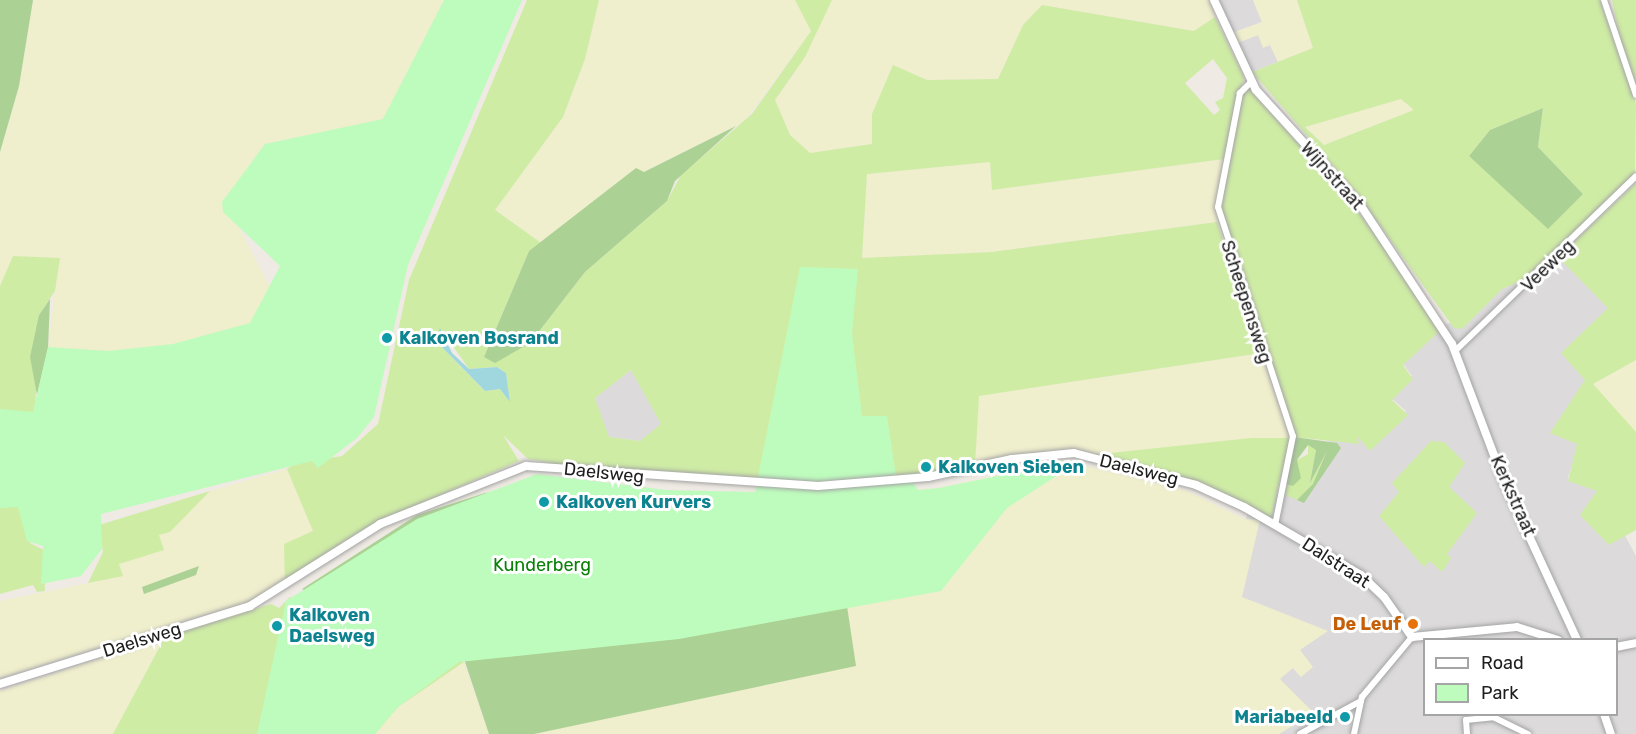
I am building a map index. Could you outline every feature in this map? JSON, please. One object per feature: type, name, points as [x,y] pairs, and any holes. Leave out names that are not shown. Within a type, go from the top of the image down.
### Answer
[{"type":"street","name":"Wijnstraat","points":[[1214,0],[1251,82],[1361,206],[1456,350]]},
{"type":"street","points":[[1604,0],[1636,95]]},
{"type":"street","name":"Scheepensweg","points":[[1251,82],[1240,93],[1218,207],[1293,436],[1275,525]]},
{"type":"street","name":"Veeweg","points":[[1456,350],[1636,176]]},
{"type":"street","name":"Kerkstraat","points":[[1456,350],[1505,484],[1577,638]]},
{"type":"street","name":"Daelsweg","points":[[0,684],[250,606],[380,524],[519,466],[818,486],[928,477],[1064,452],[1196,485],[1244,507]]},
{"type":"street","name":"Dalstraat","points":[[1244,507],[1369,582],[1412,637]]},
{"type":"street","points":[[1300,734],[1361,700],[1412,637],[1517,627],[1555,638]]},
{"type":"street","points":[[1618,647],[1636,643]]},
{"type":"street","points":[[1354,734],[1361,700]]},
{"type":"street","points":[[1605,716],[1611,734]]},
{"type":"street","points":[[1467,734],[1464,724],[1493,717],[1528,734]]},
{"type":"shaded area","points":[[1219,0],[1253,0],[1262,22],[1232,33]]},
{"type":"shaded area","points":[[1258,35],[1270,45],[1278,62],[1252,72],[1237,43]]},
{"type":"shaded area","points":[[1550,245],[1618,311],[1568,478],[1601,491],[1636,556],[1636,734],[1275,734],[1278,678],[1291,666],[1299,675],[1311,666],[1227,594],[1249,507],[1281,489],[1335,435],[1353,430],[1369,447],[1406,411],[1390,397],[1412,376],[1401,361],[1442,324],[1453,323],[1502,284],[1506,288]]},
{"type":"shaded area","points":[[631,370],[662,424],[640,441],[608,437],[595,398]]},
{"type":"green space","points":[[0,0],[33,0],[19,86],[0,152]]},
{"type":"green space","points":[[33,0],[444,0],[383,120],[265,144],[226,202],[275,297],[253,336],[188,368],[48,348],[55,291],[13,256],[0,286],[0,152],[19,86]]},
{"type":"green space","points":[[444,0],[522,0],[408,265],[374,417],[357,438],[318,468],[312,461],[101,514],[102,549],[81,576],[41,584],[43,546],[27,541],[18,507],[0,508],[0,409],[33,412],[48,347],[108,351],[173,344],[250,323],[280,266],[223,212],[222,202],[265,144],[383,119]]},
{"type":"green space","points":[[527,0],[599,0],[585,59],[563,117],[495,210],[541,243],[529,251],[484,357],[530,343],[585,272],[667,201],[681,175],[752,114],[811,31],[795,0],[832,0],[805,57],[775,100],[790,135],[810,153],[872,144],[872,114],[893,65],[927,80],[998,79],[1023,25],[1042,5],[1194,31],[1215,17],[1244,77],[1224,159],[992,190],[990,162],[867,174],[862,258],[992,252],[1217,222],[1261,353],[979,396],[975,465],[911,477],[802,482],[611,472],[585,476],[558,473],[547,462],[528,459],[503,435],[519,461],[382,520],[285,585],[284,544],[313,531],[287,469],[296,463],[342,456],[378,424],[409,280]],"holes":[[[1213,59],[1227,78],[1223,98],[1215,102],[1220,110],[1214,115],[1185,83]],[[443,332],[469,369],[497,367],[506,373],[510,402],[500,389],[485,391],[435,340]],[[631,370],[661,424],[640,441],[609,437],[595,398]]]},
{"type":"green space","points":[[599,0],[795,0],[811,31],[744,122],[642,173],[541,243],[495,210],[563,117],[585,59]]},
{"type":"green space","points":[[832,0],[1210,0],[1215,17],[1194,31],[1042,5],[1023,25],[998,79],[927,80],[893,65],[872,114],[872,144],[810,153],[790,135],[775,100],[793,76]]},
{"type":"green space","points":[[1253,0],[1297,0],[1313,48],[1278,62],[1270,45],[1263,48],[1258,35],[1237,43],[1232,33],[1262,22]]},
{"type":"green space","points":[[1297,0],[1600,0],[1636,104],[1635,173],[1537,274],[1502,289],[1462,329],[1454,328],[1355,191],[1252,72],[1313,48]],"holes":[[[1401,99],[1414,110],[1324,145],[1305,127]],[[1543,108],[1538,147],[1583,194],[1491,175],[1469,156],[1490,130]]]},
{"type":"green space","points":[[1612,0],[1636,0],[1636,84],[1620,38]]},
{"type":"green space","points":[[1249,89],[1351,202],[1443,328],[1403,365],[1413,379],[1392,400],[1408,415],[1370,451],[1357,436],[1359,444],[1294,437],[1221,209],[1243,92]]},
{"type":"green space","points":[[1401,99],[1415,110],[1324,145],[1305,126]]},
{"type":"green space","points":[[1543,108],[1538,147],[1583,194],[1548,229],[1469,156],[1490,130]]},
{"type":"green space","points":[[736,126],[675,181],[667,201],[585,272],[530,343],[495,363],[484,357],[529,251],[636,168],[644,172]]},
{"type":"green space","points":[[1224,159],[1217,222],[992,252],[862,258],[867,174],[990,162],[992,190]]},
{"type":"green space","points":[[1636,183],[1636,360],[1593,384],[1636,432],[1636,530],[1609,545],[1580,515],[1597,491],[1568,481],[1577,444],[1550,433],[1585,380],[1561,353],[1608,308],[1558,257]]},
{"type":"green space","points":[[13,256],[60,258],[55,291],[39,315],[30,543],[44,550],[45,591],[37,592],[33,585],[0,594],[0,286]]},
{"type":"green space","name":"Kunderberg","points":[[800,267],[858,269],[852,333],[862,416],[887,416],[897,483],[913,482],[918,490],[939,488],[1056,464],[1070,467],[1007,508],[941,591],[679,639],[459,662],[398,707],[375,734],[257,734],[286,601],[417,519],[537,474],[666,490],[755,492]]},
{"type":"green space","points":[[50,299],[48,348],[37,395],[30,357],[39,315]]},
{"type":"green space","points":[[1261,353],[1290,438],[1092,455],[1055,450],[975,465],[978,396]]},
{"type":"green space","points":[[1636,360],[1636,432],[1592,384]]},
{"type":"green space","points":[[1294,437],[1337,443],[1341,448],[1304,503],[1297,500],[1313,484],[1327,451],[1310,483],[1316,450],[1308,445],[1297,460],[1301,478],[1293,486],[1286,484]]},
{"type":"green space","points":[[1251,438],[1290,438],[1271,518],[1205,484],[1092,455]]},
{"type":"green space","points":[[1431,441],[1444,442],[1465,463],[1449,487],[1477,513],[1447,554],[1451,558],[1442,572],[1430,561],[1424,567],[1379,516],[1399,492],[1392,483]]},
{"type":"green space","points":[[1308,444],[1316,450],[1310,482],[1327,451],[1313,484],[1297,500],[1284,494],[1297,460],[1308,454]]},
{"type":"green space","points":[[1083,465],[1187,491],[1245,519],[1260,520],[1242,597],[1328,631],[1300,650],[1313,667],[1301,677],[1293,668],[1280,679],[1314,713],[1279,734],[534,734],[643,710],[844,586],[883,492],[937,488],[1044,466]]},
{"type":"green space","points":[[287,469],[313,531],[285,585],[229,611],[227,608],[0,678],[0,601],[123,576],[119,564],[164,550],[159,535],[170,532],[210,491]]},
{"type":"green space","points":[[588,481],[648,488],[844,586],[856,666],[534,734],[489,734],[464,659],[302,589],[417,515],[485,493]]},
{"type":"green space","points":[[210,491],[170,532],[159,535],[164,550],[119,564],[123,576],[88,583],[103,552],[99,525]]},
{"type":"green space","points":[[199,566],[196,575],[144,594],[142,587]]},
{"type":"green space","points":[[290,597],[464,662],[398,707],[375,734],[113,734],[165,637],[271,604],[279,608]]},
{"type":"green space","points":[[165,637],[113,734],[0,734],[0,691]]},
{"type":"green space","points":[[459,662],[464,662],[489,734],[375,734],[398,707]]},
{"type":"water","points":[[440,328],[452,353],[469,369],[497,367],[506,373],[510,402],[500,389],[485,391],[435,340]]},
{"type":"place","name":"Kalkoven Bosrand","points":[[387,338]]},
{"type":"place","name":"Kalkoven Sieben","points":[[926,467]]},
{"type":"place","name":"Kalkoven Kurvers","points":[[544,502]]},
{"type":"place","name":"De Leuf","points":[[1413,624]]},
{"type":"place","name":"Kalkoven Daelsweg","points":[[277,626]]},
{"type":"place","name":"Mariabeeld","points":[[1345,717]]}]
